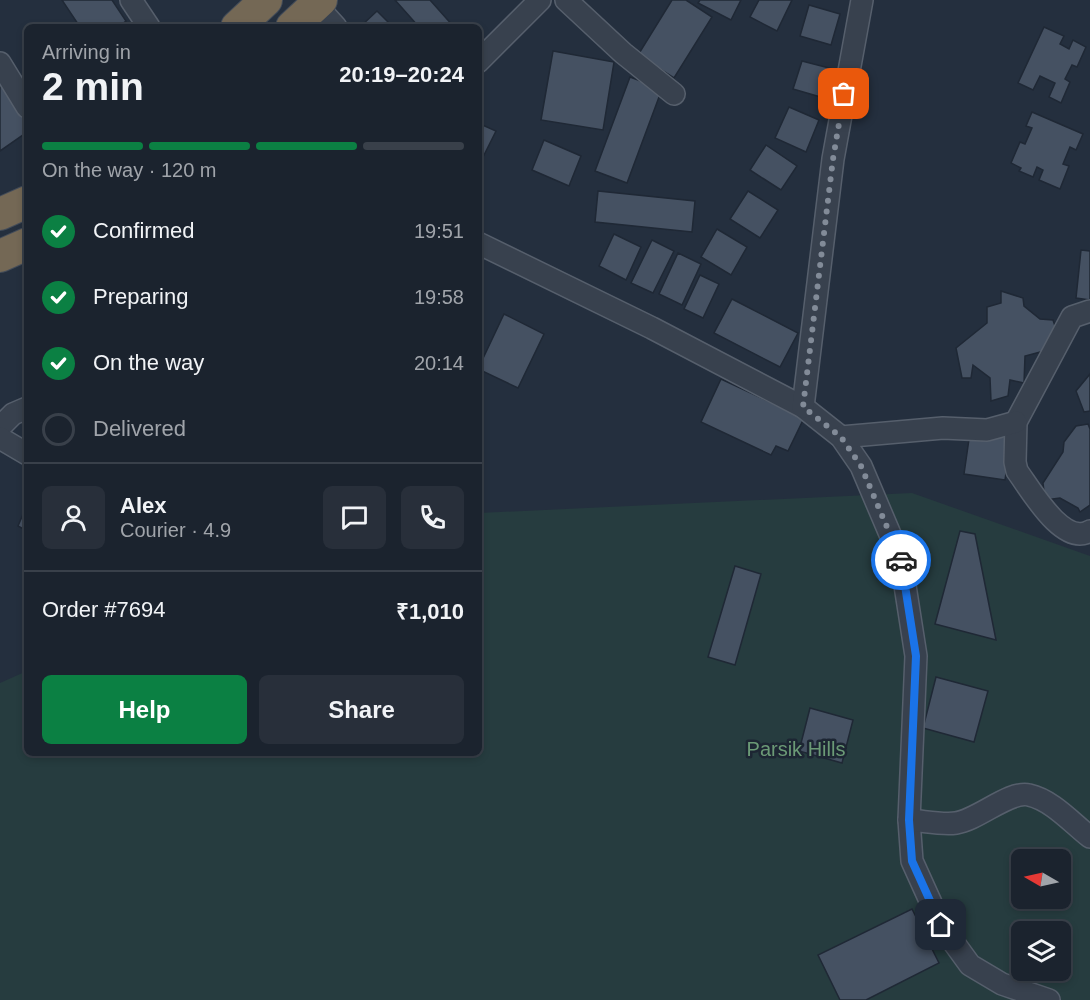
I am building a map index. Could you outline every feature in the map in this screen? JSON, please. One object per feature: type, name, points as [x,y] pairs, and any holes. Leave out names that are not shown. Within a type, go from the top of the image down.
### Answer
[{"type":"highway","points":[[240,24],[266,0]]},
{"type":"highway","points":[[298,24],[324,11]]},
{"type":"highway","points":[[0,214],[24,203]]},
{"type":"highway","points":[[0,255],[24,245]]},
{"type":"street","points":[[131,0],[147,24]]},
{"type":"street","points":[[482,58],[540,0]]},
{"type":"street","points":[[566,0],[623,53],[675,94]]},
{"type":"street","points":[[803,407],[833,159],[862,0]]},
{"type":"street","points":[[0,63],[24,101]]},
{"type":"street","points":[[482,245],[652,328],[803,407],[841,437],[861,466],[901,560],[916,656],[909,820],[912,861],[941,925],[970,965],[1002,984],[1048,1000]]},
{"type":"street","points":[[1090,311],[1072,316],[1016,422],[1015,462],[1017,471],[1058,524],[1071,533],[1080,535],[1090,531]]},
{"type":"street","points":[[0,427],[13,414],[24,409]]},
{"type":"street","points":[[841,437],[943,428],[987,430],[1016,422]]},
{"type":"street","points":[[0,438],[24,452]]},
{"type":"street","points":[[909,820],[954,823],[970,819],[1004,800],[1026,794],[1042,800],[1090,837]]},
{"type":"green space","name":"Parsik Hills","points":[[912,493],[1090,556],[1090,1000],[0,1000],[0,683],[24,672],[24,756],[482,756],[482,513]]},
{"type":"building","points":[[62,0],[112,0],[126,21],[122,24],[78,24]]},
{"type":"building","points":[[395,0],[430,0],[451,24],[416,24]]},
{"type":"building","points":[[672,0],[686,0],[712,17],[674,78],[638,55]]},
{"type":"building","points":[[700,0],[741,0],[731,20],[698,3]]},
{"type":"building","points":[[759,0],[792,0],[777,31],[750,17]]},
{"type":"building","points":[[809,5],[840,14],[831,45],[800,36]]},
{"type":"building","points":[[377,11],[390,24],[363,24]]},
{"type":"building","points":[[1044,27],[1064,36],[1060,44],[1069,49],[1073,40],[1086,47],[1077,67],[1072,65],[1065,79],[1070,82],[1061,103],[1049,97],[1055,83],[1040,76],[1033,90],[1018,83]]},
{"type":"building","points":[[553,51],[614,62],[603,130],[541,120]]},
{"type":"building","points":[[802,61],[833,69],[824,98],[793,89]]},
{"type":"building","points":[[0,75],[24,113],[24,134],[0,151]]},
{"type":"building","points":[[630,77],[662,89],[627,183],[595,171]]},
{"type":"building","points":[[789,107],[819,120],[806,152],[775,138]]},
{"type":"building","points":[[1032,112],[1083,134],[1076,150],[1070,147],[1063,164],[1069,166],[1060,189],[1039,180],[1043,170],[1037,167],[1033,177],[1019,171],[1021,168],[1011,163],[1020,142],[1025,144],[1032,128],[1026,126]]},
{"type":"building","points":[[482,125],[496,131],[482,159]]},
{"type":"building","points":[[544,140],[581,156],[569,186],[532,170]]},
{"type":"building","points":[[766,145],[797,166],[781,190],[750,170]]},
{"type":"building","points":[[598,191],[695,201],[692,232],[595,222]]},
{"type":"building","points":[[748,191],[778,210],[760,238],[730,219]]},
{"type":"building","points":[[717,229],[747,247],[731,275],[701,257]]},
{"type":"building","points":[[614,234],[641,247],[626,280],[599,266]]},
{"type":"building","points":[[652,240],[674,251],[653,293],[631,283]]},
{"type":"building","points":[[1081,250],[1090,251],[1090,300],[1076,298]]},
{"type":"building","points":[[678,253],[701,264],[682,305],[659,294]]},
{"type":"building","points":[[700,275],[719,284],[703,318],[684,309]]},
{"type":"building","points":[[1001,291],[1023,298],[1024,306],[1040,319],[1053,320],[1057,332],[1044,351],[1025,356],[1024,383],[1010,380],[1008,396],[991,401],[990,378],[973,365],[971,378],[962,378],[956,348],[987,323],[987,307],[1001,303]]},
{"type":"building","points":[[732,299],[798,333],[780,367],[714,333]]},
{"type":"building","points":[[504,314],[544,334],[518,388],[482,371],[482,361]]},
{"type":"building","points":[[1090,374],[1090,411],[1084,412],[1076,391]]},
{"type":"building","points":[[721,379],[804,418],[788,451],[776,446],[771,455],[701,422]]},
{"type":"building","points":[[1088,424],[1090,429],[1090,505],[1080,512],[1078,508],[1060,498],[1045,500],[1043,483],[1063,452],[1064,442],[1076,426]]},
{"type":"building","points":[[970,432],[1011,438],[1005,480],[964,474]]},
{"type":"building","points":[[24,512],[24,529],[18,526]]},
{"type":"building","points":[[960,531],[975,534],[996,640],[935,624]]},
{"type":"building","points":[[735,566],[761,574],[735,665],[708,657]]},
{"type":"building","points":[[936,677],[988,691],[974,742],[923,728]]},
{"type":"building","points":[[810,708],[853,720],[842,763],[799,751]]},
{"type":"building","points":[[912,909],[939,963],[866,1000],[840,1000],[818,955]]},
{"type":"way so far","points":[[844,94],[833,159],[803,407],[841,437],[861,466],[901,560]]},
{"type":"route","points":[[901,560],[916,656],[909,820],[912,861],[941,925]]}]
